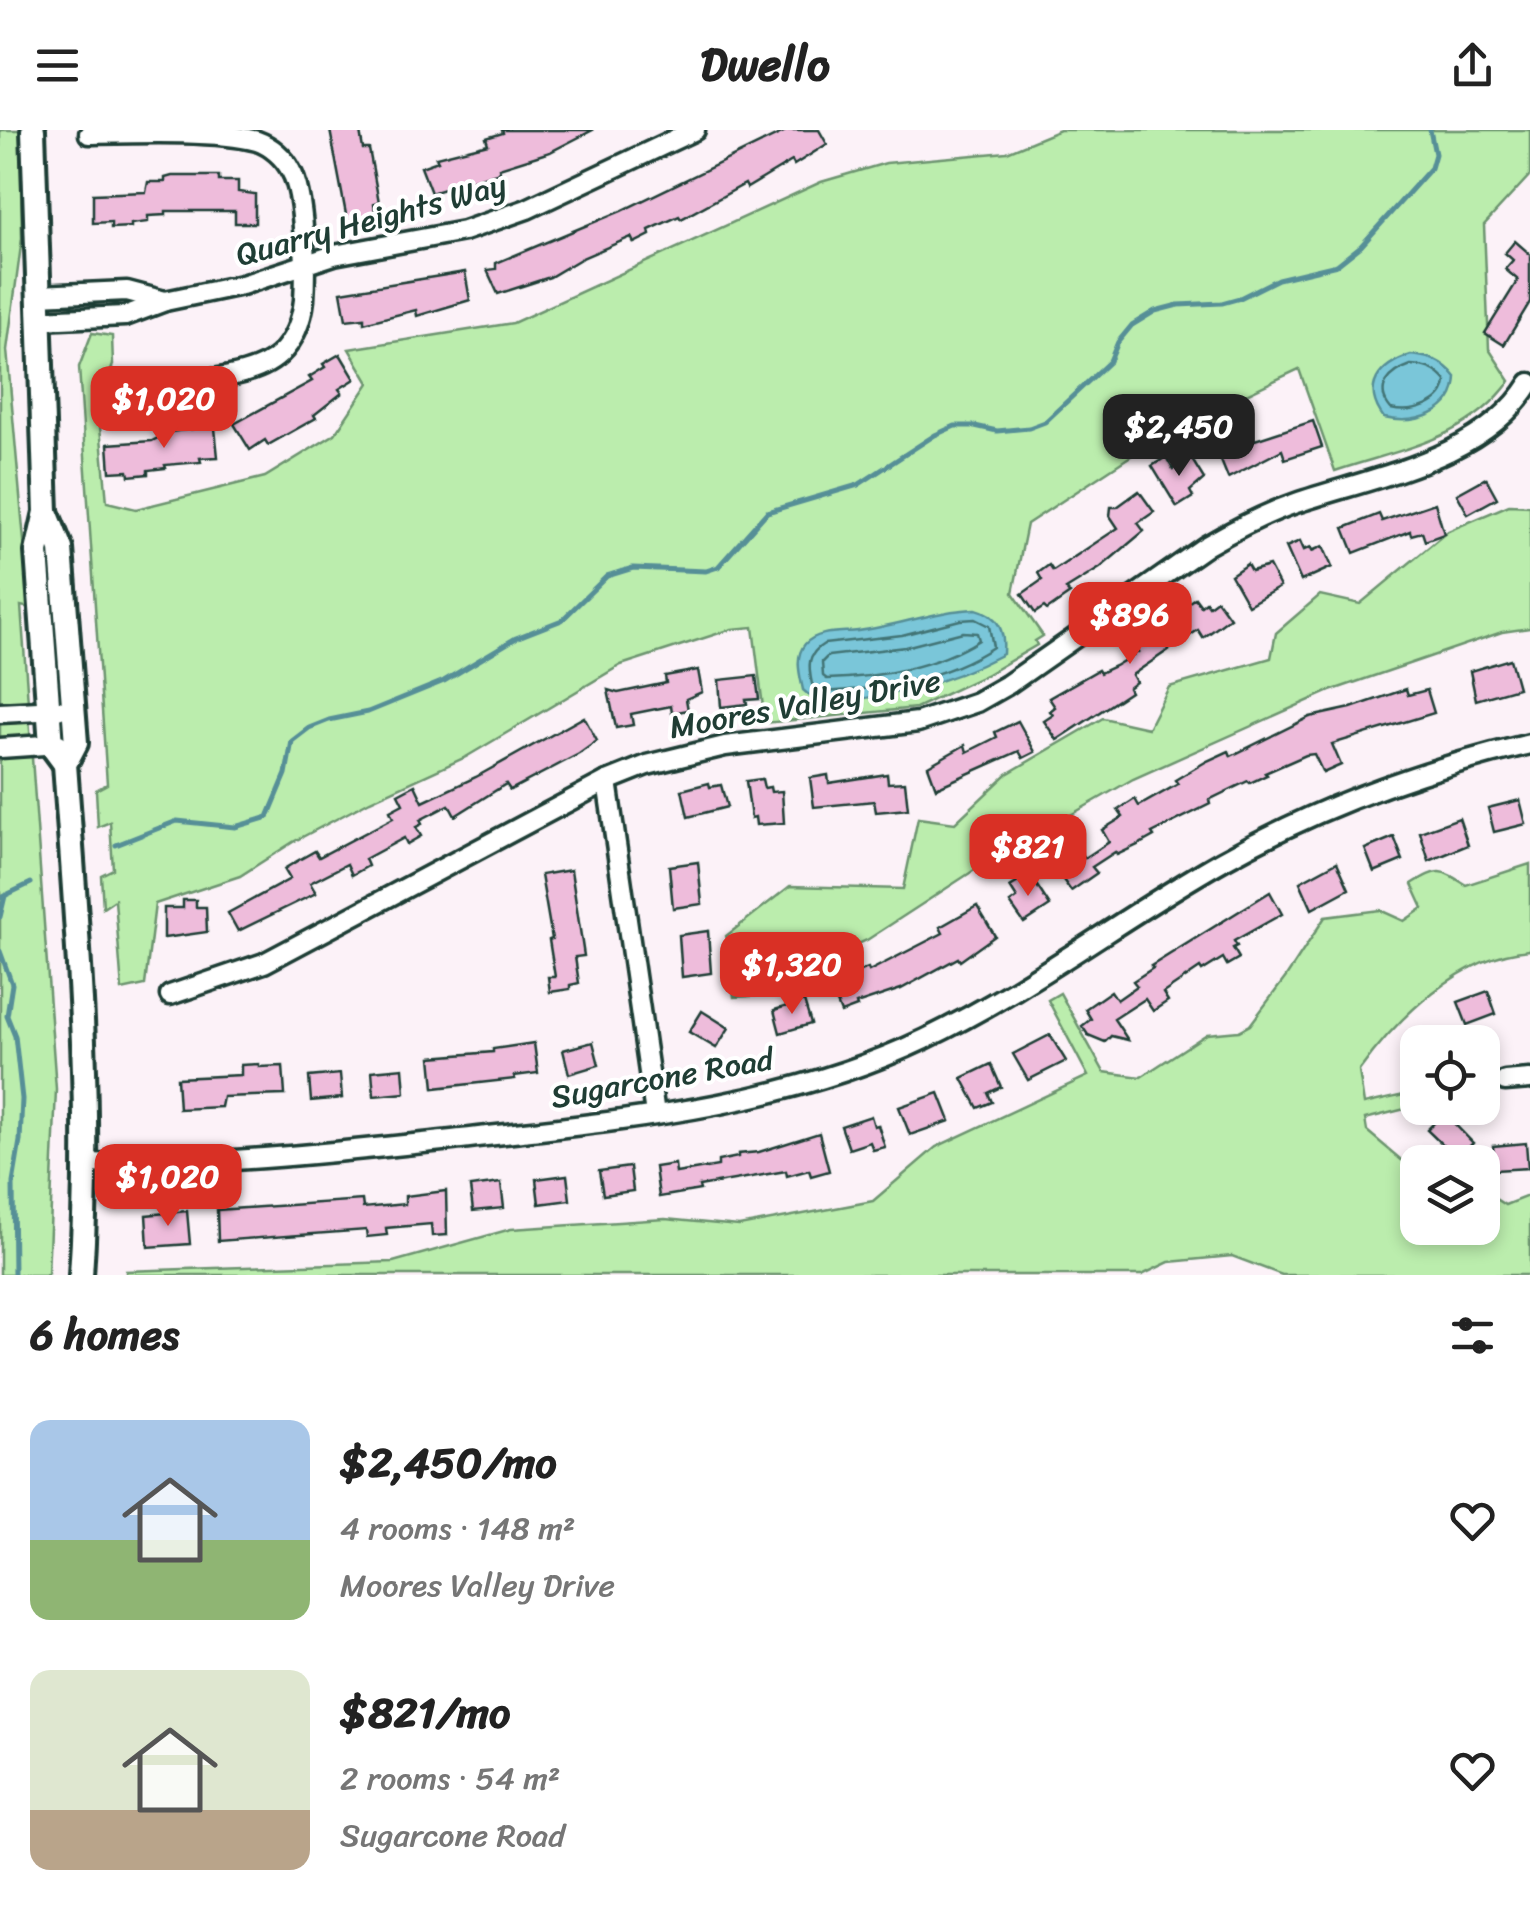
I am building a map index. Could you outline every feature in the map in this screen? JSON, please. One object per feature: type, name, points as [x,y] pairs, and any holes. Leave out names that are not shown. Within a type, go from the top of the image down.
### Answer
[{"type":"main road","points":[[34,130],[46,512],[37,552],[48,710],[64,751]]},
{"type":"main road","points":[[46,512],[61,549],[74,708],[64,751],[82,1015],[81,1275]]},
{"type":"street","name":"Quarry Heights Way","points":[[39,320],[125,316],[165,301],[242,285],[361,248],[464,231],[527,210],[695,130]]},
{"type":"street","points":[[89,134],[239,135],[271,148],[292,171],[298,188],[304,300],[292,339],[280,355],[263,366],[228,376],[116,385]]},
{"type":"street","name":"Quarry Heights Way","points":[[38,294],[127,290],[165,301]]},
{"type":"street","name":"Moores Valley Drive","points":[[170,995],[264,963],[607,781],[668,757],[904,724],[977,702],[1206,546],[1291,505],[1470,441],[1509,411],[1530,383]]},
{"type":"street","points":[[0,713],[74,708]]},
{"type":"street","name":"Sugarcone Road","points":[[84,1163],[178,1161],[388,1146],[655,1114],[776,1092],[907,1047],[984,1010],[1177,888],[1272,834],[1388,785],[1530,744]]},
{"type":"street","points":[[0,748],[64,751]]},
{"type":"street","points":[[607,781],[655,1114]]},
{"type":"street","points":[[1506,1081],[1530,1079]]},
{"type":"green space","points":[[0,130],[20,130],[22,238],[7,350],[30,608],[21,606],[56,1089],[48,1275],[0,1275]]},
{"type":"green space","points":[[1060,130],[1530,130],[1530,175],[1484,225],[1489,349],[1510,381],[1493,401],[1453,430],[1335,471],[1299,369],[1172,429],[1027,524],[1013,593],[1043,636],[1035,641],[1037,645],[986,675],[916,708],[765,723],[753,627],[732,629],[621,665],[466,757],[370,801],[240,876],[155,904],[145,985],[122,990],[115,900],[103,908],[101,875],[113,869],[110,822],[98,827],[96,790],[107,784],[79,367],[92,333],[112,336],[113,365],[98,405],[107,502],[136,509],[265,477],[335,434],[369,383],[349,349],[513,323],[821,182],[886,163],[1007,152]]},
{"type":"green space","points":[[1509,505],[1530,506],[1530,628],[1502,632],[1330,691],[1133,779],[973,871],[867,940],[793,974],[772,995],[734,997],[726,936],[790,886],[903,889],[918,818],[955,823],[1007,774],[1103,718],[1148,728],[1169,687],[1271,658],[1276,633],[1320,595],[1360,604],[1448,531]]},
{"type":"green space","points":[[1530,864],[1530,950],[1504,954],[1456,977],[1433,992],[1392,1030],[1359,1071],[1364,1104],[1400,1096],[1400,1110],[1365,1119],[1367,1131],[1400,1159],[1400,1245],[1500,1245],[1500,1202],[1505,1205],[1530,1195],[1530,1275],[1282,1275],[1232,1256],[1169,1262],[1142,1275],[126,1275],[126,1271],[393,1262],[511,1229],[665,1219],[739,1226],[873,1201],[936,1147],[1088,1076],[1048,1000],[1060,993],[1104,1072],[1141,1077],[1207,1034],[1239,1031],[1250,1025],[1325,917],[1380,910],[1404,921],[1423,908],[1412,884],[1440,872],[1466,885]]},
{"type":"water","points":[[1411,355],[1446,367],[1456,377],[1454,390],[1449,400],[1431,414],[1408,420],[1384,418],[1374,396],[1377,379],[1390,365]]},
{"type":"water","points":[[976,609],[995,620],[1003,638],[1003,654],[981,665],[913,689],[866,698],[817,702],[803,690],[800,655],[805,644],[816,636]]},
{"type":"building","points":[[330,130],[360,132],[363,149],[369,149],[379,202],[374,203],[376,221],[348,225]]},
{"type":"building","points":[[502,130],[593,130],[550,152],[499,168],[500,172],[431,193],[421,167],[438,161],[436,157],[488,144],[486,138],[503,133]]},
{"type":"building","points":[[788,130],[819,130],[827,144],[747,188],[745,184],[681,219],[679,216],[649,230],[650,235],[634,243],[631,237],[550,277],[498,294],[487,270],[496,269],[496,263],[621,211]]},
{"type":"building","points":[[219,176],[219,181],[238,181],[238,192],[255,194],[255,223],[235,223],[235,211],[166,211],[166,215],[148,216],[148,222],[131,227],[111,228],[111,222],[93,223],[93,194],[146,192],[148,182],[165,182],[165,178]]},
{"type":"building","points":[[1515,241],[1530,254],[1530,302],[1504,345],[1485,333],[1518,280],[1505,269],[1513,260],[1505,253]]},
{"type":"building","points":[[465,272],[470,300],[417,316],[416,310],[364,323],[364,318],[346,320],[341,292]]},
{"type":"building","points":[[340,354],[355,379],[339,389],[342,393],[314,415],[316,418],[268,445],[265,440],[250,450],[234,424],[312,381],[309,377]]},
{"type":"building","points":[[1313,421],[1322,447],[1285,459],[1282,450],[1228,478],[1213,441],[1226,435],[1230,444],[1252,433],[1255,440]]},
{"type":"building","points":[[215,428],[218,457],[165,465],[166,468],[148,470],[148,474],[110,472],[108,444],[152,441],[169,432]]},
{"type":"building","points":[[1166,457],[1173,469],[1191,458],[1204,479],[1190,491],[1193,497],[1177,507],[1152,466]]},
{"type":"building","points":[[1486,478],[1497,498],[1468,514],[1457,494]]},
{"type":"building","points":[[1139,491],[1154,512],[1138,523],[1144,531],[1100,568],[1066,589],[1070,594],[1047,610],[1044,607],[1035,613],[1022,594],[1042,580],[1038,573],[1049,565],[1053,571],[1118,528],[1110,516],[1111,507]]},
{"type":"building","points":[[1435,503],[1444,534],[1425,541],[1422,532],[1411,535],[1410,531],[1354,553],[1344,528],[1379,514],[1382,521]]},
{"type":"building","points":[[1300,541],[1304,550],[1323,546],[1332,567],[1301,581],[1286,547]]},
{"type":"building","points":[[1247,564],[1251,571],[1269,566],[1280,587],[1248,605],[1231,575]]},
{"type":"building","points":[[1195,598],[1201,606],[1217,600],[1230,618],[1203,638],[1198,630],[1132,675],[1136,682],[1128,688],[1130,692],[1057,740],[1044,721],[1053,715],[1050,711],[1055,707],[1049,698],[1138,652],[1134,646],[1145,639],[1142,635]]},
{"type":"building","points":[[1510,659],[1518,688],[1476,700],[1470,671]]},
{"type":"building","points":[[698,670],[702,692],[686,699],[688,710],[672,713],[671,706],[631,714],[633,725],[616,728],[608,690],[618,693],[666,683],[665,676]]},
{"type":"building","points":[[756,676],[759,699],[721,707],[719,680]]},
{"type":"building","points":[[1406,689],[1408,695],[1427,690],[1434,713],[1332,744],[1341,765],[1323,773],[1314,754],[1265,773],[1209,800],[1210,804],[1152,833],[1154,836],[1138,845],[1117,855],[1115,852],[1092,867],[1097,873],[1071,891],[1051,863],[1076,846],[1085,858],[1109,842],[1102,830],[1123,817],[1118,810],[1135,799],[1139,806],[1178,784],[1175,780],[1207,761],[1229,751],[1231,756],[1310,717]]},
{"type":"building","points":[[584,717],[597,741],[579,754],[510,790],[506,784],[455,816],[449,805],[420,820],[422,824],[416,827],[421,836],[407,844],[404,838],[365,859],[368,866],[352,875],[347,864],[310,883],[316,893],[238,931],[228,913],[290,879],[284,869],[297,861],[315,851],[319,857],[393,818],[390,811],[403,804],[398,794],[415,785],[423,802]]},
{"type":"building","points":[[1018,721],[1035,752],[1023,758],[1019,751],[936,788],[928,766],[965,745],[967,752],[997,737],[995,732]]},
{"type":"building","points":[[887,774],[888,783],[905,782],[908,809],[876,812],[874,801],[814,807],[810,778],[828,775],[829,783]]},
{"type":"building","points":[[762,779],[764,788],[782,791],[784,823],[756,825],[755,817],[751,818],[746,781]]},
{"type":"building","points":[[709,783],[710,787],[721,785],[727,807],[688,817],[682,790]]},
{"type":"building","points":[[1520,800],[1526,824],[1494,832],[1488,808]]},
{"type":"building","points":[[1459,818],[1468,845],[1429,861],[1420,832]]},
{"type":"building","points":[[1394,837],[1403,860],[1374,872],[1365,849]]},
{"type":"building","points":[[698,862],[702,904],[673,908],[669,866]]},
{"type":"building","points":[[1337,862],[1349,889],[1312,909],[1300,882]]},
{"type":"building","points":[[571,870],[584,956],[575,957],[579,983],[570,985],[570,989],[550,992],[548,977],[555,977],[541,875]]},
{"type":"building","points":[[1030,875],[1050,906],[1024,923],[1010,903],[1017,898],[1010,887]]},
{"type":"building","points":[[1270,892],[1282,914],[1234,941],[1239,958],[1227,965],[1223,958],[1202,971],[1200,968],[1163,993],[1168,1001],[1153,1011],[1145,999],[1114,1019],[1128,1040],[1111,1036],[1105,1042],[1088,1035],[1082,1026],[1091,1019],[1085,1009],[1111,991],[1117,1000],[1137,986],[1133,981],[1151,966]]},
{"type":"building","points":[[183,900],[196,900],[196,907],[206,907],[207,932],[164,938],[164,908],[183,908]]},
{"type":"building","points":[[977,906],[995,936],[960,961],[958,958],[901,989],[841,1013],[826,975],[843,968],[846,976],[868,968],[869,971],[943,933],[940,927]]},
{"type":"building","points":[[708,931],[711,973],[682,977],[679,935]]},
{"type":"building","points":[[1488,991],[1496,1014],[1467,1025],[1458,1002]]},
{"type":"building","points":[[804,1001],[811,1024],[780,1033],[774,1010]]},
{"type":"building","points":[[702,1011],[729,1028],[716,1048],[689,1032]]},
{"type":"building","points":[[1050,1035],[1066,1061],[1028,1080],[1013,1054]]},
{"type":"building","points":[[593,1042],[599,1065],[569,1074],[563,1050]]},
{"type":"building","points":[[534,1043],[538,1073],[434,1088],[431,1057],[493,1052]]},
{"type":"building","points":[[991,1064],[1001,1087],[988,1093],[992,1102],[978,1108],[962,1078]]},
{"type":"building","points":[[241,1065],[283,1066],[285,1095],[223,1097],[221,1107],[179,1109],[177,1078],[241,1075]]},
{"type":"building","points":[[403,1068],[405,1093],[374,1096],[372,1071]]},
{"type":"building","points":[[340,1074],[342,1098],[311,1101],[309,1077]]},
{"type":"building","points":[[939,1093],[950,1121],[910,1135],[899,1107]]},
{"type":"building","points":[[871,1116],[885,1147],[873,1150],[870,1142],[849,1149],[841,1126]]},
{"type":"building","points":[[1432,1125],[1456,1125],[1473,1143],[1443,1145],[1427,1130]]},
{"type":"building","points":[[819,1133],[829,1171],[811,1176],[809,1170],[787,1176],[786,1171],[659,1197],[655,1167],[675,1164],[676,1173],[718,1166],[718,1161],[738,1154],[759,1152]]},
{"type":"building","points":[[1526,1143],[1528,1168],[1500,1170],[1500,1145]]},
{"type":"building","points":[[630,1167],[633,1191],[603,1195],[599,1171]]},
{"type":"building","points":[[567,1175],[570,1200],[539,1204],[536,1179]]},
{"type":"building","points":[[501,1183],[504,1208],[473,1211],[470,1187]]},
{"type":"building","points":[[446,1191],[447,1235],[432,1236],[431,1224],[386,1228],[387,1235],[367,1237],[366,1230],[218,1241],[217,1210],[362,1200],[363,1208],[405,1204],[405,1196]]},
{"type":"building","points":[[187,1211],[190,1244],[148,1247],[146,1215]]},
{"type":"waterway","points":[[116,845],[177,821],[235,827],[268,817],[286,774],[292,741],[309,728],[368,712],[444,681],[516,638],[562,620],[607,576],[633,568],[706,571],[718,567],[767,512],[858,485],[955,426],[997,431],[1045,422],[1110,361],[1118,342],[1132,325],[1155,311],[1178,305],[1222,303],[1278,279],[1337,265],[1361,246],[1431,168],[1435,154],[1430,130]]},
{"type":"waterway","points":[[0,898],[31,883]]},
{"type":"waterway","points":[[0,917],[5,896]]},
{"type":"waterway","points":[[0,951],[12,984],[7,1016],[15,1036],[22,1099],[13,1183],[14,1275]]}]
